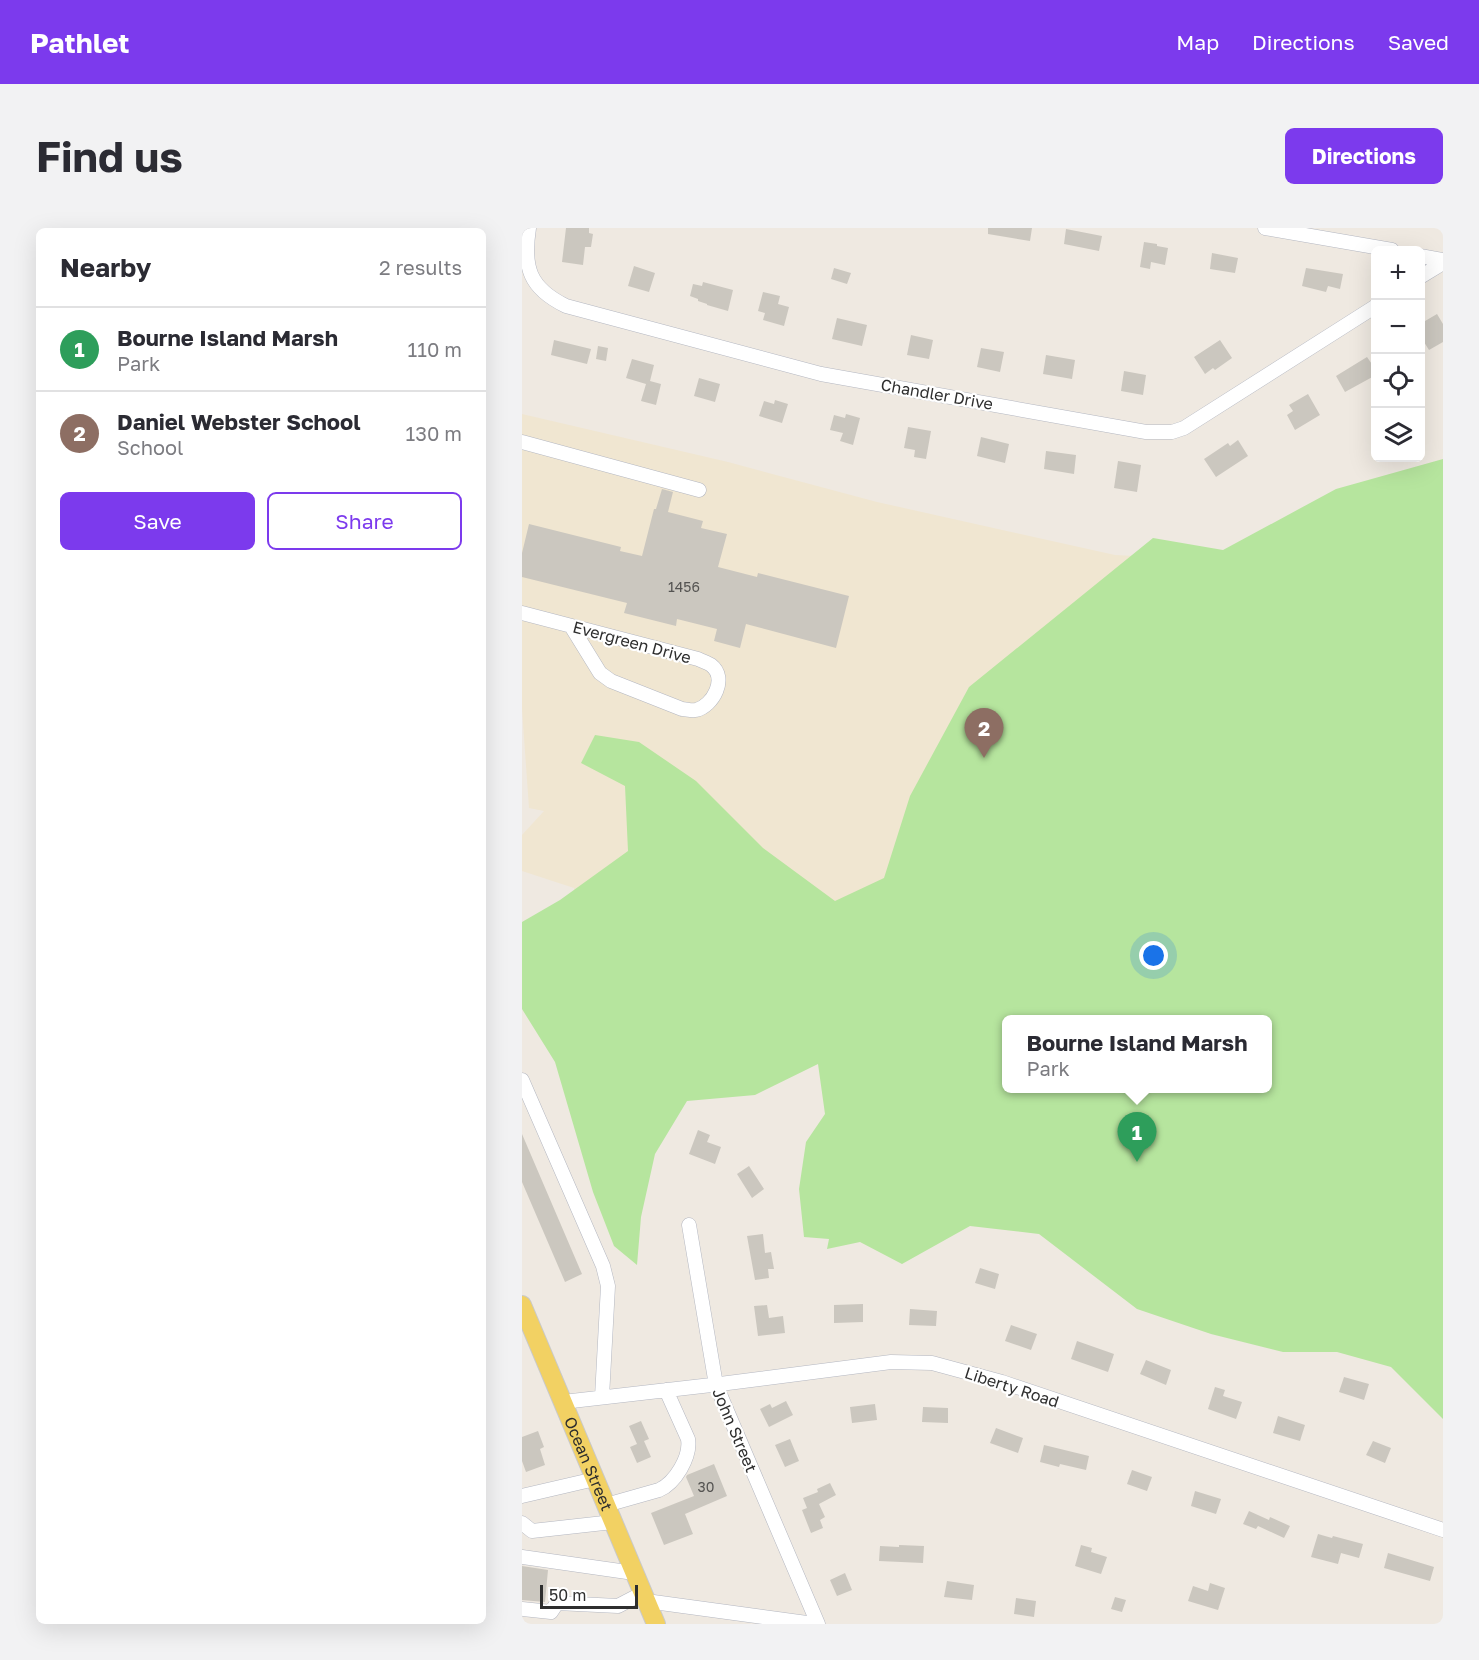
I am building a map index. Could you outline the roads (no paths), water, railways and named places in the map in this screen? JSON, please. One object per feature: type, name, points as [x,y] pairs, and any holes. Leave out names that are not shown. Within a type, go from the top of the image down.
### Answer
[{"type":"main road","name":"Ocean Street","points":[[522,1305],[656,1624]]},
{"type":"street","name":"Chandler Drive","points":[[529,228],[526,257],[533,280],[553,300],[566,306],[821,374],[1146,432],[1172,432],[1184,428],[1371,309]]},
{"type":"street","points":[[1264,228],[1371,246]]},
{"type":"street","points":[[1425,257],[1443,261]]},
{"type":"street","points":[[1425,274],[1443,261]]},
{"type":"street","points":[[522,442],[699,490]]},
{"type":"street","name":"Evergreen Drive","points":[[522,613],[698,659],[712,666],[717,674],[716,694],[698,710],[682,709],[611,681],[600,673],[571,626]]},
{"type":"street","points":[[522,1080],[526,1099],[603,1266],[608,1286],[602,1397]]},
{"type":"street","name":"John Street","points":[[688,1225],[716,1384],[816,1624]]},
{"type":"street","name":"Liberty Road","points":[[563,1402],[891,1362],[932,1364],[1002,1382],[1443,1530]]},
{"type":"street","points":[[522,1523],[532,1530],[609,1513],[665,1487],[676,1476],[689,1445],[666,1390]]},
{"type":"street","points":[[522,1497],[595,1479]]},
{"type":"street","points":[[522,1557],[634,1573]]},
{"type":"street","points":[[522,1610],[551,1612],[557,1603],[618,1606],[644,1597],[816,1624]]},
{"type":"place","name":"Daniel Webster School","points":[[984,758]]},
{"type":"place","name":"Bourne Island Marsh","points":[[1137,1162]]}]
